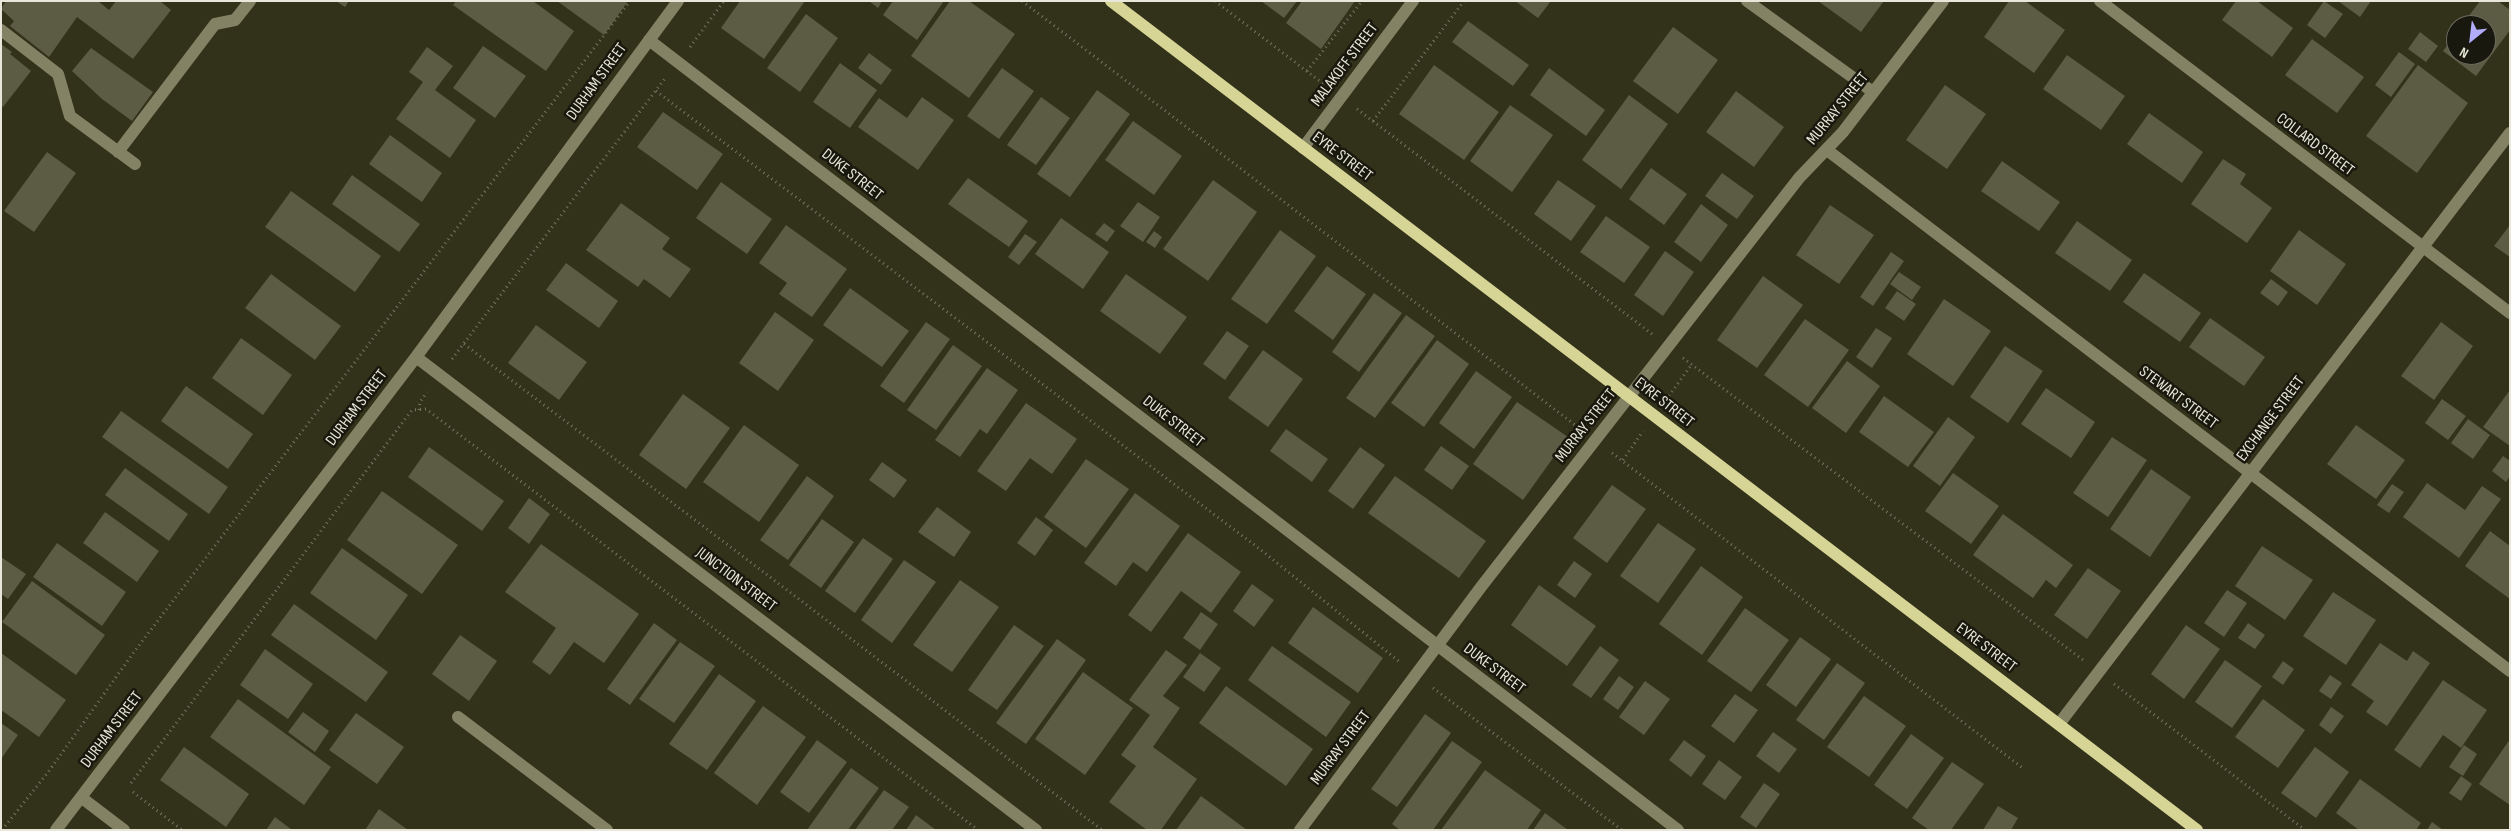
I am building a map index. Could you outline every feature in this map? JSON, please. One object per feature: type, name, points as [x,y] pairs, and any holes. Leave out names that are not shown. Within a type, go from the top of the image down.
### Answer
[{"type":"main road","name":"EYRE STREET","points":[[1111,1],[2197,830]]},
{"type":"street","points":[[118,152],[215,24],[236,20],[250,1]]},
{"type":"street","name":"DURHAM STREET","points":[[56,830],[416,356],[678,1]]},
{"type":"street","name":"MALAKOFF STREET","points":[[1303,148],[1413,1]]},
{"type":"street","points":[[1747,1],[1872,92]]},
{"type":"street","name":"MURRAY STREET","points":[[1300,830],[1437,646],[1595,441],[1800,178],[1826,150],[1943,1]]},
{"type":"street","name":"COLLARD STREET","points":[[2100,1],[2510,313]]},
{"type":"street","points":[[1,30],[58,74],[70,116],[135,164]]},
{"type":"street","name":"DUKE STREET","points":[[649,40],[1678,830]]},
{"type":"street","name":"EXCHANGE STREET","points":[[2059,724],[2510,134]]},
{"type":"street","name":"STEWART STREET","points":[[1826,150],[2510,671]]},
{"type":"street","name":"JUNCTION STREET","points":[[416,356],[1036,830]]},
{"type":"street","points":[[458,717],[607,830]]},
{"type":"street","points":[[82,798],[124,830]]},
{"type":"path","points":[[2,830],[49,771],[140,644],[630,1]]},
{"type":"path","points":[[1022,1],[1582,431]]},
{"type":"path","points":[[1215,1],[1307,72],[1362,1]]},
{"type":"path","points":[[1464,1],[1374,121],[1669,348],[2305,830]]},
{"type":"path","points":[[419,410],[420,402],[440,375],[656,91],[1253,544],[1404,665]]},
{"type":"path","points":[[464,344],[1102,830]]},
{"type":"path","points":[[131,784],[412,410],[426,408],[978,830]]},
{"type":"path","points":[[1595,441],[2024,769]]},
{"type":"path","points":[[1434,688],[1622,830]]},
{"type":"path","points":[[133,792],[182,830]]},
{"type":"building","points":[[6,1],[98,1],[109,10],[116,1],[160,1],[171,10],[133,59],[77,17],[49,57],[10,26],[14,21],[1,9]]},
{"type":"building","points":[[336,1],[349,1],[345,7]]},
{"type":"building","points":[[456,1],[533,1],[574,31],[546,71],[453,5]]},
{"type":"building","points":[[557,1],[628,1],[604,35]]},
{"type":"building","points":[[740,1],[805,1],[764,59],[721,28]]},
{"type":"building","points":[[869,1],[882,1],[878,8]]},
{"type":"building","points":[[893,1],[944,1],[917,40],[883,15]]},
{"type":"building","points":[[950,1],[969,1],[1015,34],[969,98],[911,56]]},
{"type":"building","points":[[1261,1],[1297,1],[1284,18]]},
{"type":"building","points":[[1302,1],[1355,1],[1321,49],[1286,23]]},
{"type":"building","points":[[1515,1],[1551,1],[1538,18]]},
{"type":"building","points":[[1818,1],[1884,1],[1861,32]]},
{"type":"building","points":[[2009,1],[2025,1],[2065,30],[2034,73],[1984,37]]},
{"type":"building","points":[[2236,1],[2257,1],[2293,28],[2272,57],[2222,20]]},
{"type":"building","points":[[2324,1],[2343,14],[2325,38],[2307,25]]},
{"type":"building","points":[[2338,1],[2371,1],[2360,17]]},
{"type":"building","points":[[2480,1],[2498,1],[2510,10],[2510,30],[2496,49],[2496,15],[2470,15]]},
{"type":"building","points":[[806,14],[838,38],[800,92],[767,68]]},
{"type":"building","points":[[1468,21],[1529,65],[1513,86],[1452,42]]},
{"type":"building","points":[[1673,27],[1718,60],[1678,114],[1633,81]]},
{"type":"building","points":[[2420,32],[2438,46],[2426,62],[2408,49]]},
{"type":"building","points":[[2312,39],[2364,77],[2337,113],[2285,75]]},
{"type":"building","points":[[1,44],[31,71],[3,107],[1,105]]},
{"type":"building","points":[[483,46],[526,76],[495,118],[453,88]]},
{"type":"building","points":[[427,47],[453,66],[435,90],[476,120],[450,158],[396,119],[423,82],[409,72]]},
{"type":"building","points":[[91,48],[153,92],[132,121],[102,99],[72,71]]},
{"type":"building","points":[[2399,52],[2415,64],[2391,97],[2375,85]]},
{"type":"building","points":[[869,53],[892,70],[881,85],[858,68]]},
{"type":"building","points":[[2067,55],[2125,96],[2101,130],[2043,89]]},
{"type":"building","points":[[840,63],[877,90],[850,128],[813,102]]},
{"type":"building","points":[[1434,65],[1499,112],[1464,160],[1399,114]]},
{"type":"building","points":[[2418,65],[2468,103],[2417,173],[2366,136]]},
{"type":"building","points":[[2461,65],[2484,65],[2476,76]]},
{"type":"building","points":[[1002,68],[1034,91],[999,139],[967,116]]},
{"type":"building","points":[[1549,68],[1605,110],[1586,136],[1530,95]]},
{"type":"building","points":[[1945,85],[1986,114],[1947,169],[1906,140]]},
{"type":"building","points":[[1097,90],[1130,114],[1070,197],[1037,174]]},
{"type":"building","points":[[1736,91],[1784,127],[1754,167],[1706,132]]},
{"type":"building","points":[[1629,95],[1668,124],[1621,189],[1582,160]]},
{"type":"building","points":[[922,97],[954,120],[918,170],[858,127],[879,98],[907,118]]},
{"type":"building","points":[[1041,97],[1070,118],[1036,165],[1007,145]]},
{"type":"building","points":[[1510,105],[1553,135],[1512,192],[1470,161]]},
{"type":"building","points":[[663,112],[723,154],[697,190],[637,147]]},
{"type":"building","points":[[2149,113],[2203,152],[2182,183],[2127,144]]},
{"type":"building","points":[[1133,121],[1182,156],[1154,195],[1105,160]]},
{"type":"building","points":[[390,135],[442,173],[422,202],[369,164]]},
{"type":"building","points":[[47,152],[76,173],[34,232],[4,211]]},
{"type":"building","points":[[2223,159],[2246,174],[2240,184],[2272,208],[2247,243],[2191,204]]},
{"type":"building","points":[[2002,161],[2060,202],[2039,231],[1981,191]]},
{"type":"building","points":[[1651,168],[1687,194],[1664,225],[1629,199]]},
{"type":"building","points":[[1722,173],[1754,196],[1737,219],[1705,196]]},
{"type":"building","points":[[352,175],[420,224],[399,252],[332,204]]},
{"type":"building","points":[[968,178],[1028,221],[1009,247],[948,204]]},
{"type":"building","points":[[1213,180],[1257,212],[1208,281],[1163,249]]},
{"type":"building","points":[[1558,180],[1596,206],[1571,241],[1534,214]]},
{"type":"building","points":[[721,182],[772,219],[747,254],[696,218]]},
{"type":"building","points":[[291,191],[381,256],[355,292],[265,227]]},
{"type":"building","points":[[1138,202],[1160,217],[1143,242],[1120,226]]},
{"type":"building","points":[[621,203],[670,238],[662,249],[691,269],[670,298],[644,279],[638,287],[586,250]]},
{"type":"building","points":[[1701,204],[1728,225],[1701,262],[1674,242]]},
{"type":"building","points":[[1830,205],[1874,235],[1839,284],[1796,255]]},
{"type":"building","points":[[1606,216],[1650,247],[1624,283],[1580,252]]},
{"type":"building","points":[[1061,218],[1109,252],[1083,289],[1035,254]]},
{"type":"building","points":[[2077,221],[2132,260],[2110,291],[2055,253]]},
{"type":"building","points":[[1104,223],[1115,231],[1107,242],[1095,234]]},
{"type":"building","points":[[786,225],[847,269],[812,317],[779,294],[787,283],[759,263]]},
{"type":"building","points":[[2510,225],[2510,257],[2494,246]]},
{"type":"building","points":[[1280,230],[1316,256],[1267,324],[1231,299]]},
{"type":"building","points":[[2299,230],[2346,264],[2317,305],[2270,271]]},
{"type":"building","points":[[1154,231],[1162,237],[1155,248],[1146,242]]},
{"type":"building","points":[[1025,234],[1037,242],[1019,265],[1008,257]]},
{"type":"building","points":[[1665,251],[1694,272],[1663,316],[1634,295]]},
{"type":"building","points":[[1891,252],[1904,261],[1873,306],[1860,297]]},
{"type":"building","points":[[566,263],[618,301],[599,328],[546,290]]},
{"type":"building","points":[[1327,266],[1366,294],[1333,340],[1294,311]]},
{"type":"building","points":[[1899,272],[1921,287],[1912,300],[1890,284]]},
{"type":"building","points":[[2144,273],[2201,313],[2180,342],[2123,302]]},
{"type":"building","points":[[271,274],[341,326],[315,360],[245,308]]},
{"type":"building","points":[[1126,274],[1187,317],[1160,354],[1100,311]]},
{"type":"building","points":[[1763,276],[1803,305],[1757,368],[1717,340]]},
{"type":"building","points":[[2271,279],[2288,292],[2278,306],[2260,293]]},
{"type":"building","points":[[850,288],[909,331],[882,367],[823,325]]},
{"type":"building","points":[[1897,291],[1916,304],[1904,321],[1885,308]]},
{"type":"building","points":[[1374,293],[1402,313],[1359,372],[1332,352]]},
{"type":"building","points":[[1944,299],[1991,331],[1953,386],[1907,354]]},
{"type":"building","points":[[775,312],[814,340],[778,391],[739,363]]},
{"type":"building","points":[[1406,315],[1435,336],[1375,418],[1346,398]]},
{"type":"building","points":[[2210,318],[2265,357],[2244,386],[2189,347]]},
{"type":"building","points":[[1805,319],[1849,350],[1808,407],[1764,375]]},
{"type":"building","points":[[926,322],[950,339],[904,403],[880,386]]},
{"type":"building","points":[[2441,322],[2473,346],[2434,400],[2401,376]]},
{"type":"building","points":[[536,325],[587,362],[559,400],[508,363]]},
{"type":"building","points":[[1876,328],[1892,338],[1872,368],[1856,357]]},
{"type":"building","points":[[1227,331],[1249,346],[1225,380],[1203,364]]},
{"type":"building","points":[[241,338],[292,375],[263,415],[212,378]]},
{"type":"building","points":[[1437,340],[1469,364],[1424,427],[1391,403]]},
{"type":"building","points":[[953,345],[982,366],[936,430],[907,410]]},
{"type":"building","points":[[2005,346],[2043,371],[2008,423],[1970,397]]},
{"type":"building","points":[[1263,350],[1303,379],[1268,427],[1228,398]]},
{"type":"building","points":[[1847,361],[1880,386],[1846,433],[1812,408]]},
{"type":"building","points":[[987,368],[1018,390],[987,434],[980,429],[960,457],[935,440]]},
{"type":"building","points":[[1476,371],[1512,397],[1474,449],[1439,423]]},
{"type":"building","points":[[186,386],[253,434],[228,469],[161,421]]},
{"type":"building","points":[[2046,388],[2095,422],[2071,458],[2021,424]]},
{"type":"building","points":[[2510,390],[2510,446],[2483,427]]},
{"type":"building","points":[[683,394],[730,428],[686,489],[639,455]]},
{"type":"building","points":[[1884,396],[1934,432],[1908,467],[1859,432]]},
{"type":"building","points":[[2442,399],[2466,416],[2448,440],[2425,423]]},
{"type":"building","points":[[1517,402],[1568,437],[1523,500],[1473,464]]},
{"type":"building","points":[[1026,403],[1077,439],[1052,474],[1030,458],[1006,491],[977,471]]},
{"type":"building","points":[[121,411],[228,487],[209,514],[102,437]]},
{"type":"building","points":[[1948,417],[1975,437],[1940,486],[1913,466]]},
{"type":"building","points":[[2468,419],[2490,435],[2473,459],[2451,443]]},
{"type":"building","points":[[744,425],[799,465],[759,522],[703,482]]},
{"type":"building","points":[[2356,425],[2405,460],[2376,499],[2327,464]]},
{"type":"building","points":[[1286,429],[1328,459],[1312,482],[1270,451]]},
{"type":"building","points":[[2112,437],[2147,460],[2108,517],[2073,493]]},
{"type":"building","points":[[1441,446],[1469,466],[1452,490],[1424,470]]},
{"type":"building","points":[[429,447],[504,501],[482,531],[408,477]]},
{"type":"building","points":[[1360,447],[1385,465],[1353,509],[1328,491]]},
{"type":"building","points":[[2503,456],[2510,461],[2510,476],[2506,482],[2492,471]]},
{"type":"building","points":[[1086,459],[1129,489],[1086,548],[1044,517]]},
{"type":"building","points":[[882,462],[907,480],[894,498],[869,480]]},
{"type":"building","points":[[125,468],[188,514],[169,541],[105,495]]},
{"type":"building","points":[[2151,469],[2191,497],[2150,557],[2110,529]]},
{"type":"building","points":[[1953,473],[1999,506],[1971,544],[1925,511]]},
{"type":"building","points":[[807,476],[834,496],[788,560],[760,540]]},
{"type":"building","points":[[1395,476],[1486,541],[1459,578],[1368,513]]},
{"type":"building","points":[[2427,483],[2465,510],[2482,486],[2501,499],[2459,558],[2403,517]]},
{"type":"building","points":[[2392,484],[2404,492],[2389,513],[2377,505]]},
{"type":"building","points":[[1612,485],[1646,509],[1607,563],[1573,538]]},
{"type":"building","points":[[382,491],[458,545],[422,594],[347,540]]},
{"type":"building","points":[[1135,493],[1180,526],[1147,572],[1133,562],[1116,586],[1084,563]]},
{"type":"building","points":[[529,498],[550,514],[529,544],[508,528]]},
{"type":"building","points":[[937,507],[971,532],[954,557],[918,532]]},
{"type":"building","points":[[105,512],[159,551],[137,582],[83,543]]},
{"type":"building","points":[[2003,514],[2073,565],[2056,588],[2046,580],[2033,598],[1973,555]]},
{"type":"building","points":[[1036,517],[1053,530],[1035,556],[1017,543]]},
{"type":"building","points":[[822,519],[854,542],[821,588],[789,565]]},
{"type":"building","points":[[1658,523],[1696,549],[1658,603],[1620,576]]},
{"type":"building","points":[[2490,531],[2510,546],[2510,599],[2465,566]]},
{"type":"building","points":[[1188,533],[1241,572],[1211,613],[1181,591],[1151,632],[1128,615]]},
{"type":"building","points":[[863,538],[893,559],[855,613],[825,591]]},
{"type":"building","points":[[57,543],[126,592],[102,626],[33,577]]},
{"type":"building","points":[[541,544],[639,614],[604,663],[574,642],[550,675],[532,662],[556,628],[505,592]]},
{"type":"building","points":[[2262,546],[2313,580],[2285,620],[2235,586]]},
{"type":"building","points":[[342,548],[408,595],[376,640],[310,593]]},
{"type":"building","points":[[1,557],[26,574],[8,599],[1,594]]},
{"type":"building","points":[[904,560],[936,582],[892,643],[861,620]]},
{"type":"building","points":[[1574,561],[1592,574],[1575,598],[1557,585]]},
{"type":"building","points":[[1701,566],[1743,597],[1702,655],[1659,624]]},
{"type":"building","points":[[2088,568],[2121,591],[2087,639],[2054,615]]},
{"type":"building","points":[[960,580],[999,607],[952,672],[913,645]]},
{"type":"building","points":[[32,581],[105,635],[76,675],[2,622]]},
{"type":"building","points":[[1252,584],[1274,600],[1254,627],[1233,611]]},
{"type":"building","points":[[1539,585],[1596,626],[1567,666],[1511,625]]},
{"type":"building","points":[[2227,590],[2247,603],[2224,637],[2204,623]]},
{"type":"building","points":[[2333,592],[2376,620],[2346,665],[2303,636]]},
{"type":"building","points":[[294,604],[388,672],[366,702],[271,635]]},
{"type":"building","points":[[1313,607],[1383,658],[1358,693],[1288,643]]},
{"type":"building","points":[[1745,608],[1789,640],[1751,692],[1707,661]]},
{"type":"building","points":[[1201,612],[1218,624],[1200,650],[1183,638]]},
{"type":"building","points":[[654,623],[677,640],[630,705],[607,689]]},
{"type":"building","points":[[2248,623],[2265,635],[2255,649],[2238,638]]},
{"type":"building","points":[[1014,625],[1044,646],[997,710],[968,690]]},
{"type":"building","points":[[2186,625],[2220,649],[2184,699],[2151,674]]},
{"type":"building","points":[[460,635],[497,661],[469,701],[432,674]]},
{"type":"building","points":[[1800,637],[1831,659],[1796,707],[1766,685]]},
{"type":"building","points":[[1057,639],[1086,660],[1026,744],[996,723]]},
{"type":"building","points":[[680,642],[715,666],[674,723],[639,699]]},
{"type":"building","points":[[2380,643],[2407,661],[2413,651],[2430,663],[2387,726],[2366,712],[2374,701],[2351,685]]},
{"type":"building","points":[[1272,646],[1351,702],[1326,737],[1248,680]]},
{"type":"building","points":[[1600,646],[1619,660],[1591,698],[1572,685]]},
{"type":"building","points":[[265,649],[313,684],[288,719],[240,685]]},
{"type":"building","points":[[1166,650],[1187,665],[1163,696],[1180,708],[1153,747],[1197,779],[1161,830],[1147,830],[1109,802],[1136,766],[1121,755],[1150,715],[1129,700]]},
{"type":"building","points":[[1,653],[66,700],[39,737],[1,710]]},
{"type":"building","points":[[1200,653],[1221,668],[1204,692],[1183,677]]},
{"type":"building","points":[[2225,660],[2262,686],[2232,728],[2195,702]]},
{"type":"building","points":[[2283,661],[2294,669],[2283,685],[2272,677]]},
{"type":"building","points":[[1837,663],[1865,683],[1824,740],[1796,720]]},
{"type":"building","points":[[1083,672],[1133,708],[1085,775],[1035,739]]},
{"type":"building","points":[[719,674],[756,701],[707,770],[669,744]]},
{"type":"building","points":[[2330,675],[2342,683],[2331,699],[2319,691]]},
{"type":"building","points":[[1619,676],[1634,687],[1618,710],[1603,699]]},
{"type":"building","points":[[2443,680],[2487,710],[2461,748],[2443,735],[2420,768],[2394,750]]},
{"type":"building","points":[[1645,681],[1670,699],[1644,735],[1619,717]]},
{"type":"building","points":[[1226,686],[1313,749],[1286,786],[1199,723]]},
{"type":"building","points":[[1735,694],[1758,710],[1734,743],[1711,726]]},
{"type":"building","points":[[1864,696],[1906,726],[1869,777],[1827,747]]},
{"type":"building","points":[[238,699],[331,767],[304,805],[210,737]]},
{"type":"building","points":[[2263,699],[2305,730],[2278,768],[2235,737]]},
{"type":"building","points":[[763,706],[806,737],[757,805],[714,773]]},
{"type":"building","points":[[2331,707],[2344,716],[2331,734],[2319,725]]},
{"type":"building","points":[[303,712],[329,731],[315,752],[288,732]]},
{"type":"building","points":[[356,713],[404,747],[377,784],[329,750]]},
{"type":"building","points":[[1425,714],[1451,733],[1397,807],[1371,789]]},
{"type":"building","points":[[1,723],[18,735],[1,759]]},
{"type":"building","points":[[1773,732],[1797,749],[1779,773],[1756,756]]},
{"type":"building","points":[[1911,734],[1944,758],[1907,809],[1874,785]]},
{"type":"building","points":[[2510,739],[2510,805],[2479,784]]},
{"type":"building","points":[[817,740],[847,762],[809,813],[780,792]]},
{"type":"building","points":[[1684,740],[1706,756],[1691,777],[1669,760]]},
{"type":"building","points":[[1452,741],[1482,762],[1433,830],[1400,830],[1392,824]]},
{"type":"building","points":[[2464,745],[2477,754],[2463,776],[2449,767]]},
{"type":"building","points":[[184,747],[249,794],[226,827],[160,780]]},
{"type":"building","points":[[2315,747],[2349,772],[2316,818],[2281,793]]},
{"type":"building","points":[[1719,760],[1742,777],[1725,800],[1702,784]]},
{"type":"building","points":[[1952,762],[1984,784],[1951,830],[1929,830],[1912,818]]},
{"type":"building","points":[[851,768],[879,788],[848,830],[807,830]]},
{"type":"building","points":[[1485,770],[1541,810],[1527,830],[1441,830]]},
{"type":"building","points":[[2461,776],[2472,784],[2461,801],[2449,793]]},
{"type":"building","points":[[2360,779],[2421,823],[2416,830],[2359,830],[2336,813]]},
{"type":"building","points":[[1764,783],[1780,794],[1756,828],[1740,817]]},
{"type":"building","points":[[884,790],[909,807],[892,830],[855,830]]},
{"type":"building","points":[[1201,796],[1247,830],[1176,830]]},
{"type":"building","points":[[1998,806],[2018,818],[2011,830],[1983,830]]},
{"type":"building","points":[[379,809],[408,830],[365,830]]},
{"type":"building","points":[[1545,813],[1568,830],[1533,830]]},
{"type":"building","points":[[916,815],[936,830],[906,830]]},
{"type":"building","points":[[275,817],[292,830],[266,830]]},
{"type":"building","points":[[2432,822],[2443,830],[2427,830]]}]
